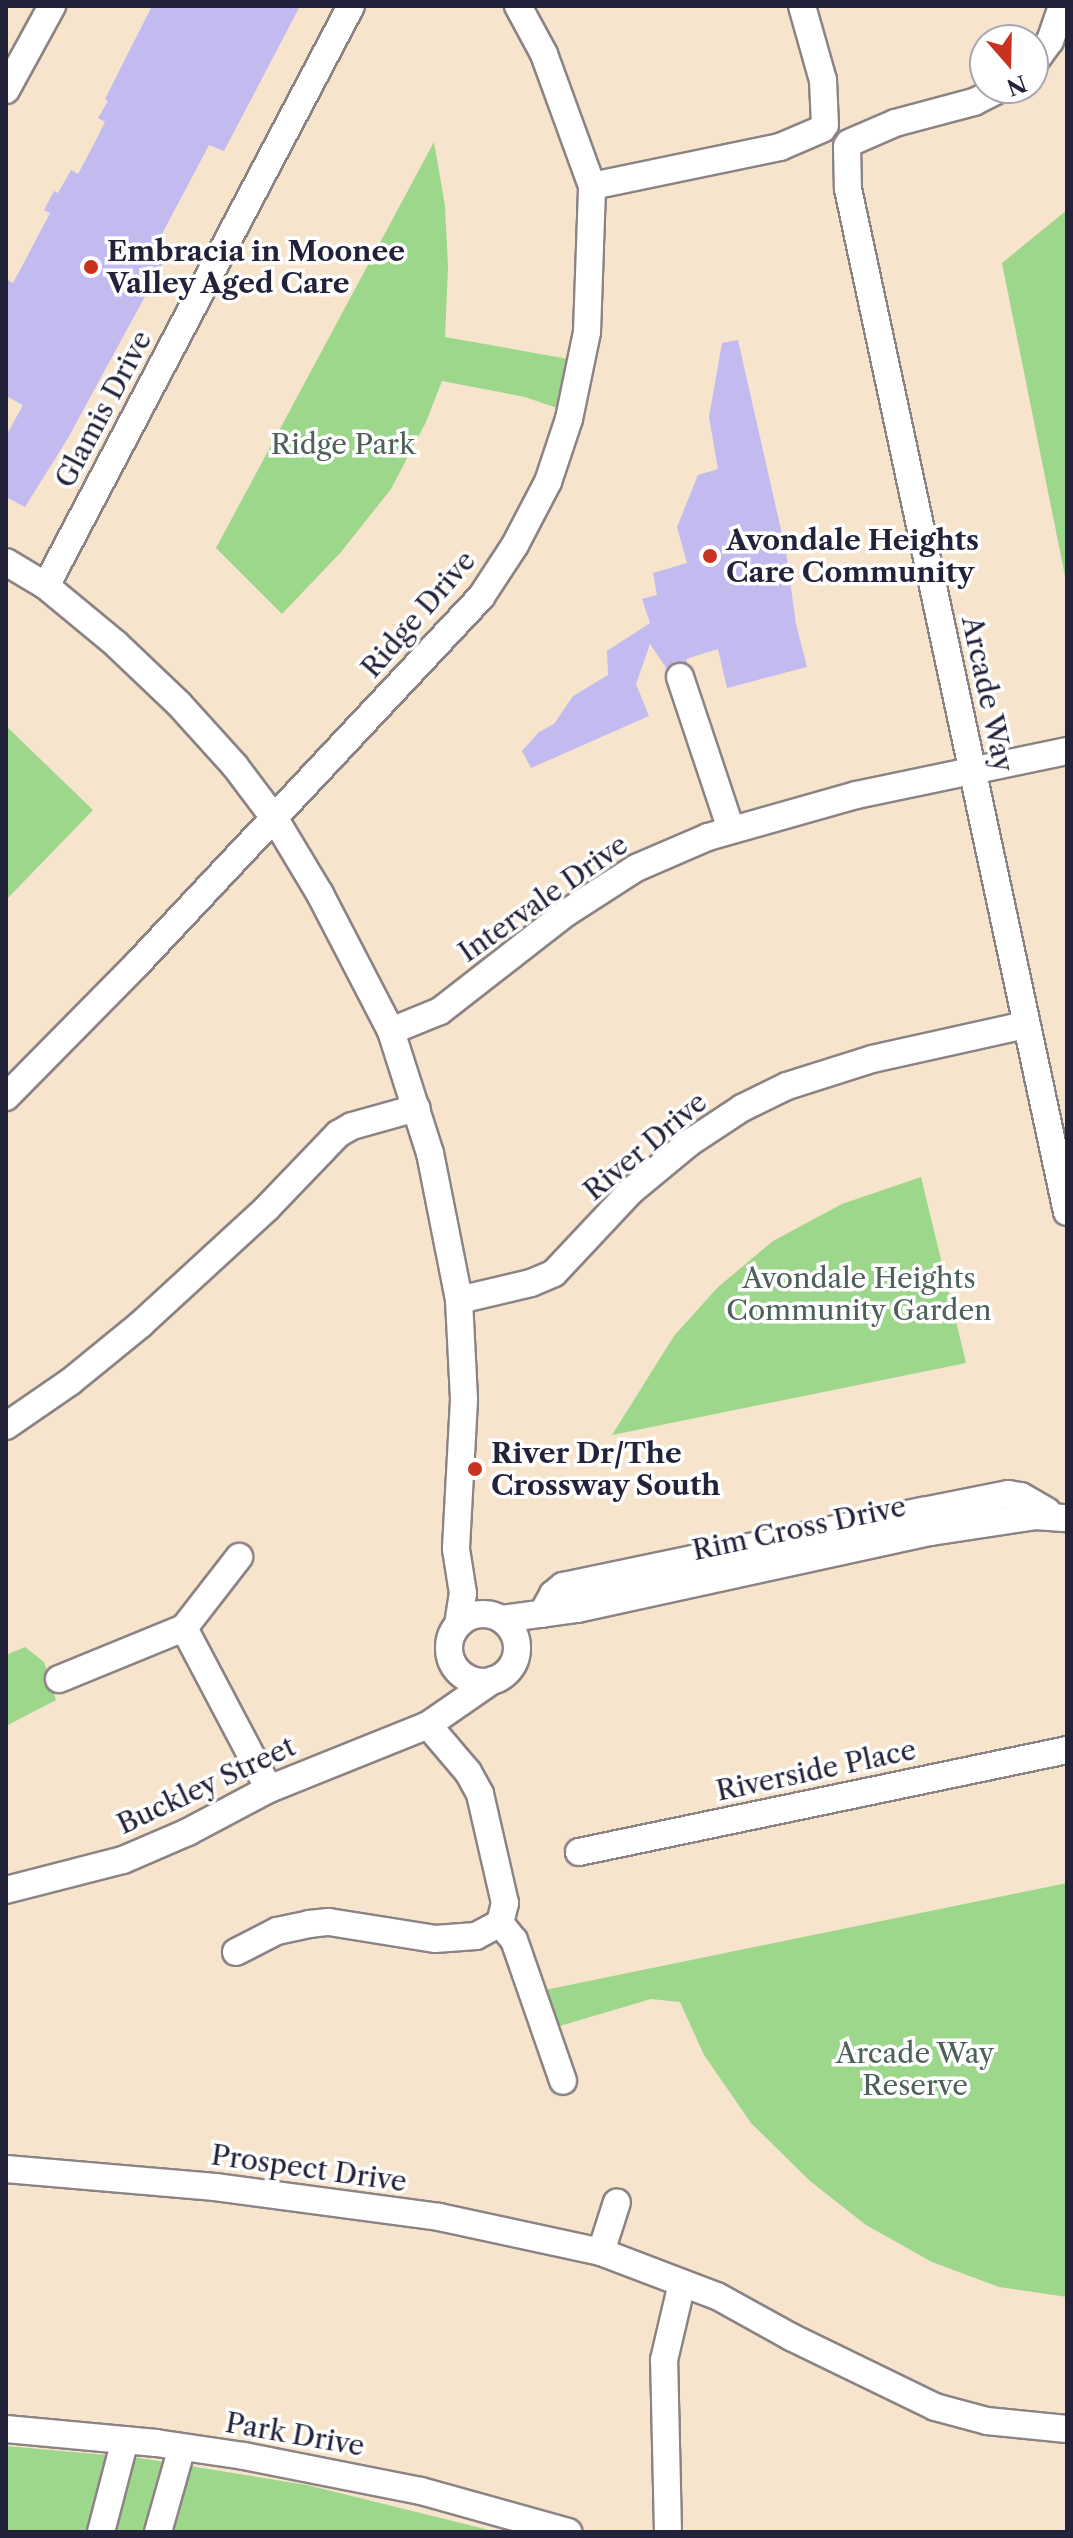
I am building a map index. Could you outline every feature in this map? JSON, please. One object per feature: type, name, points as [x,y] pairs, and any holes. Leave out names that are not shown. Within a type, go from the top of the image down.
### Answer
[{"type":"street","points":[[6,90],[52,6]]},
{"type":"street","name":"Glamis Drive","points":[[46,586],[351,6]]},
{"type":"street","name":"Ridge Drive","points":[[6,1097],[275,819],[481,597],[532,513],[559,450],[580,377],[587,332],[592,186],[544,54],[518,6]]},
{"type":"street","name":"Arcade Way","points":[[802,6],[848,189],[1067,1212]]},
{"type":"street","points":[[1049,42],[1062,6]]},
{"type":"street","points":[[592,186],[895,123],[969,103]]},
{"type":"street","points":[[6,562],[46,586],[116,644],[179,704],[235,766],[275,819],[320,894],[391,1031],[417,1108],[440,1195],[459,1300],[464,1400],[458,1569],[463,1593],[458,1624],[449,1643],[453,1664],[447,1694],[428,1725],[468,1772],[480,1794],[505,1903],[500,1923],[476,1936],[435,1939],[329,1922],[309,1924],[277,1931],[236,1952]]},
{"type":"street","points":[[680,677],[731,829]]},
{"type":"street","name":"Intervale Drive","points":[[391,1031],[440,1011],[566,913],[636,868],[731,829],[841,799],[1067,751]]},
{"type":"street","name":"River Drive","points":[[459,1300],[531,1283],[554,1273],[631,1191],[689,1143],[742,1108],[787,1086],[872,1059],[1025,1025]]},
{"type":"street","points":[[6,1426],[70,1382],[153,1313],[267,1208],[338,1134],[352,1126],[417,1108]]},
{"type":"street","points":[[542,1614],[553,1594],[563,1586],[1008,1494],[1021,1496],[1054,1513]]},
{"type":"street","name":"Rim Cross Drive","points":[[496,1617],[577,1609],[931,1532],[1054,1513]]},
{"type":"street","points":[[59,1679],[184,1628],[239,1557]]},
{"type":"street","points":[[453,1664],[470,1679],[493,1680],[503,1675],[516,1656],[515,1636],[458,1569]]},
{"type":"street","name":"Rim Cross Drive","points":[[516,1656],[530,1636],[577,1609]]},
{"type":"street","points":[[458,1624],[473,1615],[496,1617]]},
{"type":"street","points":[[184,1628],[269,1789]]},
{"type":"street","name":"Buckley Street","points":[[6,1890],[123,1860],[188,1832],[269,1789],[428,1725],[493,1680]]},
{"type":"street","name":"Riverside Place","points":[[579,1852],[1067,1750]]},
{"type":"street","points":[[500,1923],[514,1940],[563,2081]]},
{"type":"street","name":"Prospect Drive","points":[[6,2169],[215,2187],[439,2217],[601,2252],[717,2296],[791,2337],[935,2407],[987,2421],[1067,2429]]},
{"type":"street","points":[[601,2252],[617,2202]]},
{"type":"street","points":[[668,2532],[664,2360],[682,2283]]},
{"type":"street","name":"Park Drive","points":[[6,2429],[182,2447],[421,2491],[568,2532]]},
{"type":"street","points":[[101,2532],[125,2440]]},
{"type":"street","points":[[158,2532],[182,2447]]},
{"type":"green space","name":"Ridge Park","points":[[434,142],[445,206],[448,267],[445,337],[574,360],[563,410],[525,397],[442,381],[426,422],[391,489],[341,552],[282,614],[216,548]]},
{"type":"green space","points":[[1067,210],[1067,586],[1002,263]]},
{"type":"green space","points":[[6,726],[93,810],[6,900]]},
{"type":"green space","name":"Avondale Heights Community Garden","points":[[921,1177],[966,1363],[612,1435],[674,1336],[717,1288],[773,1241],[842,1204]]},
{"type":"green space","points":[[25,1647],[44,1662],[56,1700],[6,1726],[6,1655]]},
{"type":"green space","name":"Arcade Way Reserve","points":[[1067,1883],[1067,2297],[999,2287],[932,2262],[866,2225],[810,2181],[751,2123],[704,2055],[680,2002],[651,1999],[553,2028],[540,1991]]},
{"type":"green space","points":[[6,2446],[140,2458],[307,2485],[497,2532],[6,2532]]},
{"type":"building","name":"Embracia in Moonee Valley Aged Care","points":[[152,6],[300,6],[224,151],[209,145],[155,247],[168,254],[68,438],[25,507],[6,497],[6,436],[23,405],[6,396],[6,279],[13,283],[50,213],[44,210],[54,191],[58,193],[71,170],[78,174],[105,122],[98,118],[108,101],[105,99]]},
{"type":"building","name":"Avondale Heights Care Community","points":[[738,340],[786,552],[796,624],[807,667],[727,688],[718,649],[686,659],[688,664],[674,662],[667,669],[650,644],[636,684],[649,716],[531,768],[522,751],[539,732],[554,724],[573,696],[608,675],[607,651],[650,623],[642,599],[657,595],[653,573],[687,563],[677,527],[698,475],[718,469],[709,417],[722,343]]},
{"type":"place","name":"Embracia in Moonee Valley Aged Care","points":[[91,267]]},
{"type":"place","name":"Avondale Heights Care Community","points":[[710,556]]},
{"type":"place","name":"River Dr/The Crossway South","points":[[475,1469]]}]
